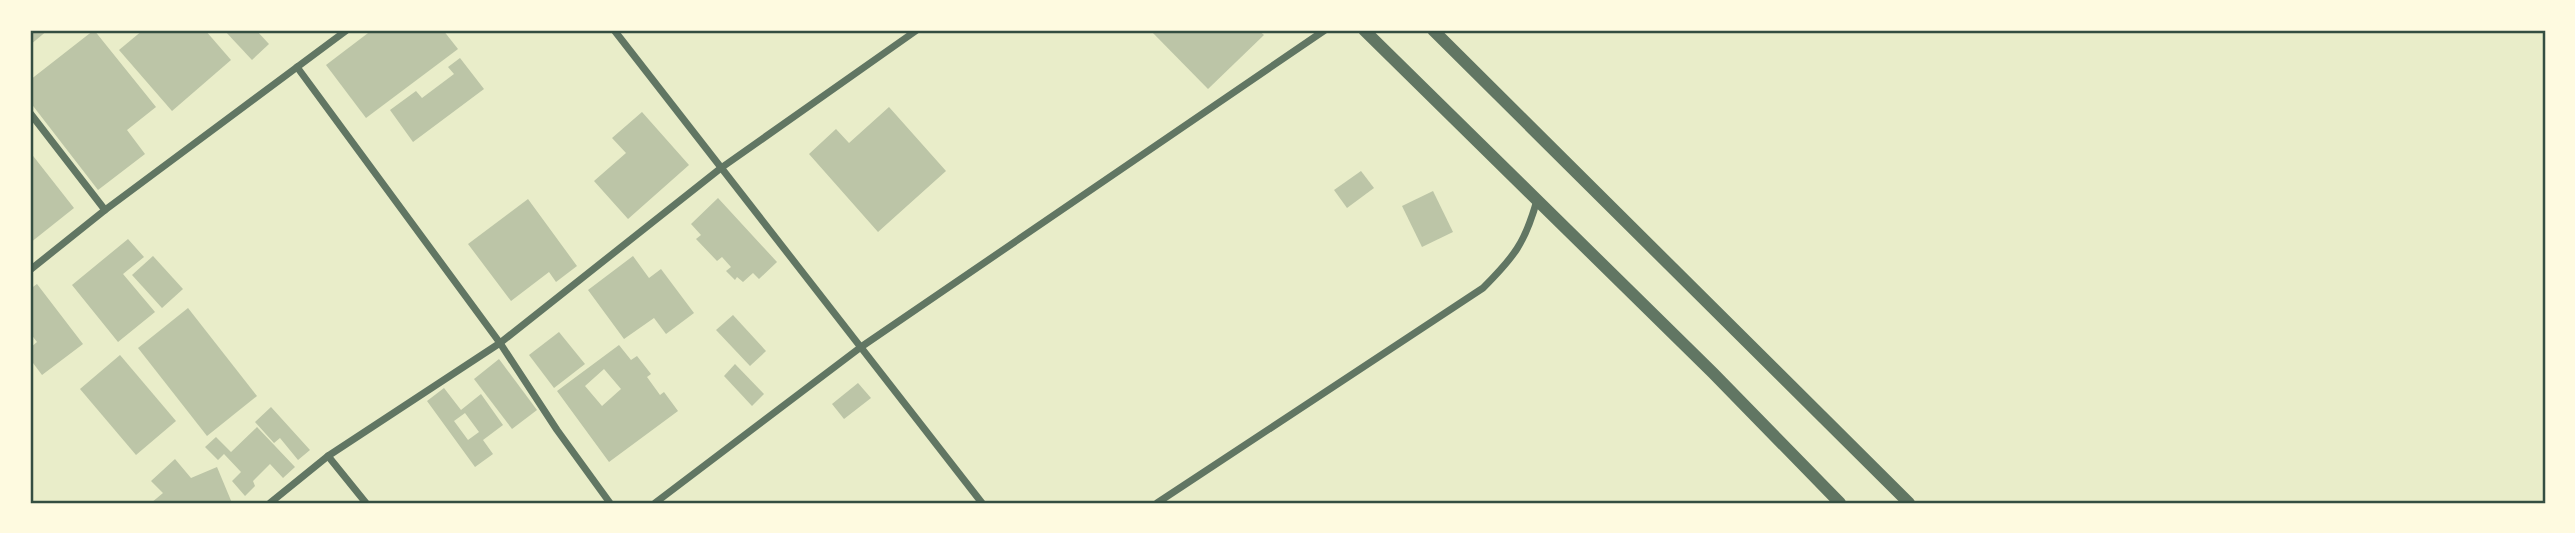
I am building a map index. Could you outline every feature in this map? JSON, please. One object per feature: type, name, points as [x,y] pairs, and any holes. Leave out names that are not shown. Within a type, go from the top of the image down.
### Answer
[{"type":"street","points":[[30,270],[105,210],[347,30]]},
{"type":"street","points":[[614,30],[982,503]]},
{"type":"street","points":[[270,503],[328,456],[500,343],[721,168],[917,30]]},
{"type":"street","points":[[654,503],[860,347],[1325,30]]},
{"type":"street","points":[[1364,30],[1713,373],[1840,503]]},
{"type":"street","points":[[1433,30],[1909,503]]},
{"type":"street","points":[[297,67],[500,343],[557,430],[610,503]]},
{"type":"street","points":[[30,113],[105,210]]},
{"type":"street","points":[[1157,503],[1483,288],[1512,260],[1523,242],[1537,200]]},
{"type":"street","points":[[328,456],[366,503]]},
{"type":"building","points":[[30,30],[48,30],[30,45]]},
{"type":"building","points":[[94,30],[156,107],[127,130],[145,154],[98,190],[30,102],[30,80]]},
{"type":"building","points":[[143,30],[205,30],[231,60],[172,111],[119,50]]},
{"type":"building","points":[[224,30],[256,30],[269,44],[252,60]]},
{"type":"building","points":[[372,30],[443,30],[458,49],[366,118],[326,65]]},
{"type":"building","points":[[1258,30],[1264,35],[1208,89],[1151,31]]},
{"type":"building","points":[[460,58],[484,89],[413,142],[390,110],[416,91],[422,98],[454,74],[448,67]]},
{"type":"building","points":[[889,107],[946,171],[878,232],[809,154],[836,129],[849,143]]},
{"type":"building","points":[[642,112],[689,165],[628,219],[594,181],[626,153],[612,138]]},
{"type":"building","points":[[30,152],[74,208],[30,243]]},
{"type":"building","points":[[1361,171],[1374,188],[1347,208],[1334,190]]},
{"type":"building","points":[[1433,191],[1453,232],[1422,247],[1402,206]]},
{"type":"building","points":[[718,198],[777,262],[759,279],[753,273],[743,282],[737,277],[735,280],[726,271],[731,267],[722,257],[717,261],[696,239],[701,235],[691,224]]},
{"type":"building","points":[[528,199],[577,266],[556,282],[549,272],[511,301],[468,244]]},
{"type":"building","points":[[128,239],[144,257],[123,274],[155,312],[118,342],[72,285]]},
{"type":"building","points":[[153,256],[183,289],[162,308],[132,275]]},
{"type":"building","points":[[633,256],[649,278],[661,269],[694,313],[666,334],[654,318],[624,339],[588,290]]},
{"type":"building","points":[[37,284],[83,344],[42,375],[30,359],[30,348],[37,342],[30,333],[30,289]]},
{"type":"building","points":[[188,308],[257,396],[207,436],[138,348]]},
{"type":"building","points":[[733,315],[766,351],[750,366],[716,330]]},
{"type":"building","points":[[559,332],[585,364],[554,388],[529,355]]},
{"type":"building","points":[[619,345],[631,360],[637,356],[651,374],[647,377],[660,395],[664,392],[678,411],[609,462],[557,391]],"holes":[[[604,369],[621,389],[602,406],[585,386]]]},
{"type":"building","points":[[120,355],[176,421],[136,455],[80,389]]},
{"type":"building","points":[[499,359],[537,410],[512,429],[474,379]]},
{"type":"building","points":[[735,364],[764,394],[752,406],[724,376]]},
{"type":"building","points":[[858,383],[871,398],[844,419],[832,404]]},
{"type":"building","points":[[444,388],[461,410],[481,394],[503,425],[483,440],[493,454],[475,467],[427,401]],"holes":[[[465,413],[479,432],[468,440],[454,421]]]},
{"type":"building","points":[[271,407],[310,450],[298,460],[280,438],[274,443],[255,422]]},
{"type":"building","points":[[257,427],[295,467],[283,478],[270,464],[253,481],[255,486],[245,496],[232,481],[241,472],[224,454],[218,460],[205,447],[216,437],[231,452]]},
{"type":"building","points":[[175,459],[191,478],[217,467],[232,503],[151,503],[163,493],[151,481]]}]
